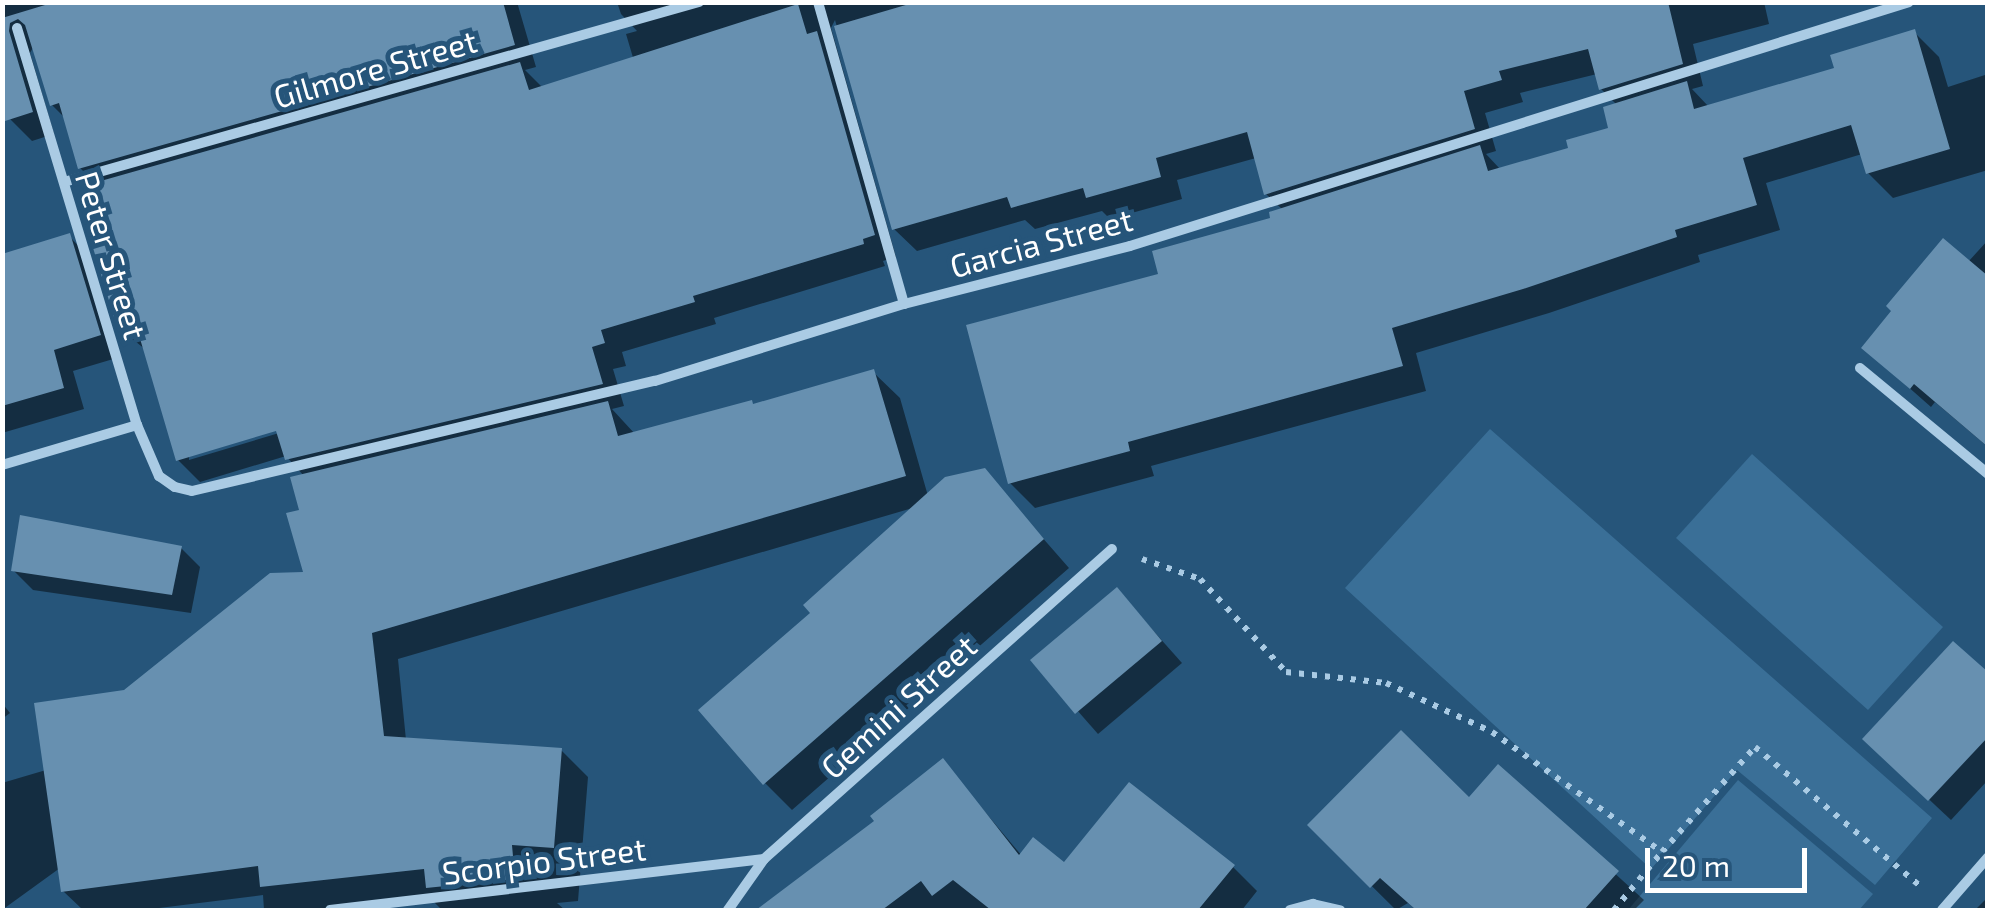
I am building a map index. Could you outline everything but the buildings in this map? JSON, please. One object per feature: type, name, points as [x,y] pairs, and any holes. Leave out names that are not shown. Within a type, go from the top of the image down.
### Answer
[{"type":"street","name":"Gilmore Street","points":[[64,182],[699,2]]},
{"type":"street","points":[[818,2],[904,304]]},
{"type":"street","name":"Garcia Street","points":[[175,487],[192,491],[655,381],[904,304],[1130,246],[1909,2]]},
{"type":"street","name":"Peter Street","points":[[17,28],[137,425],[159,476],[175,487]]},
{"type":"street","points":[[1860,368],[1988,474]]},
{"type":"street","points":[[2,465],[137,425]]},
{"type":"street","name":"Gemini Street","points":[[728,910],[764,859],[1112,549]]},
{"type":"street","points":[[1943,909],[1988,858]]},
{"type":"street","name":"Scorpio Street","points":[[330,910],[764,859]]},
{"type":"street","points":[[1290,910],[1313,904],[1340,910]]},
{"type":"path","points":[[1112,549],[1200,579],[1286,672],[1386,683],[1492,732],[1662,852]]},
{"type":"path","points":[[1614,910],[1755,747],[1943,909]]},
{"type":"shaded area","points":[[1490,429],[1932,818],[1875,885],[1737,770],[1651,869],[1345,588]]},
{"type":"shaded area","points":[[1752,454],[1943,627],[1868,710],[1676,538]]},
{"type":"shaded area","points":[[1738,780],[1873,894],[1859,910],[1628,910]]}]
